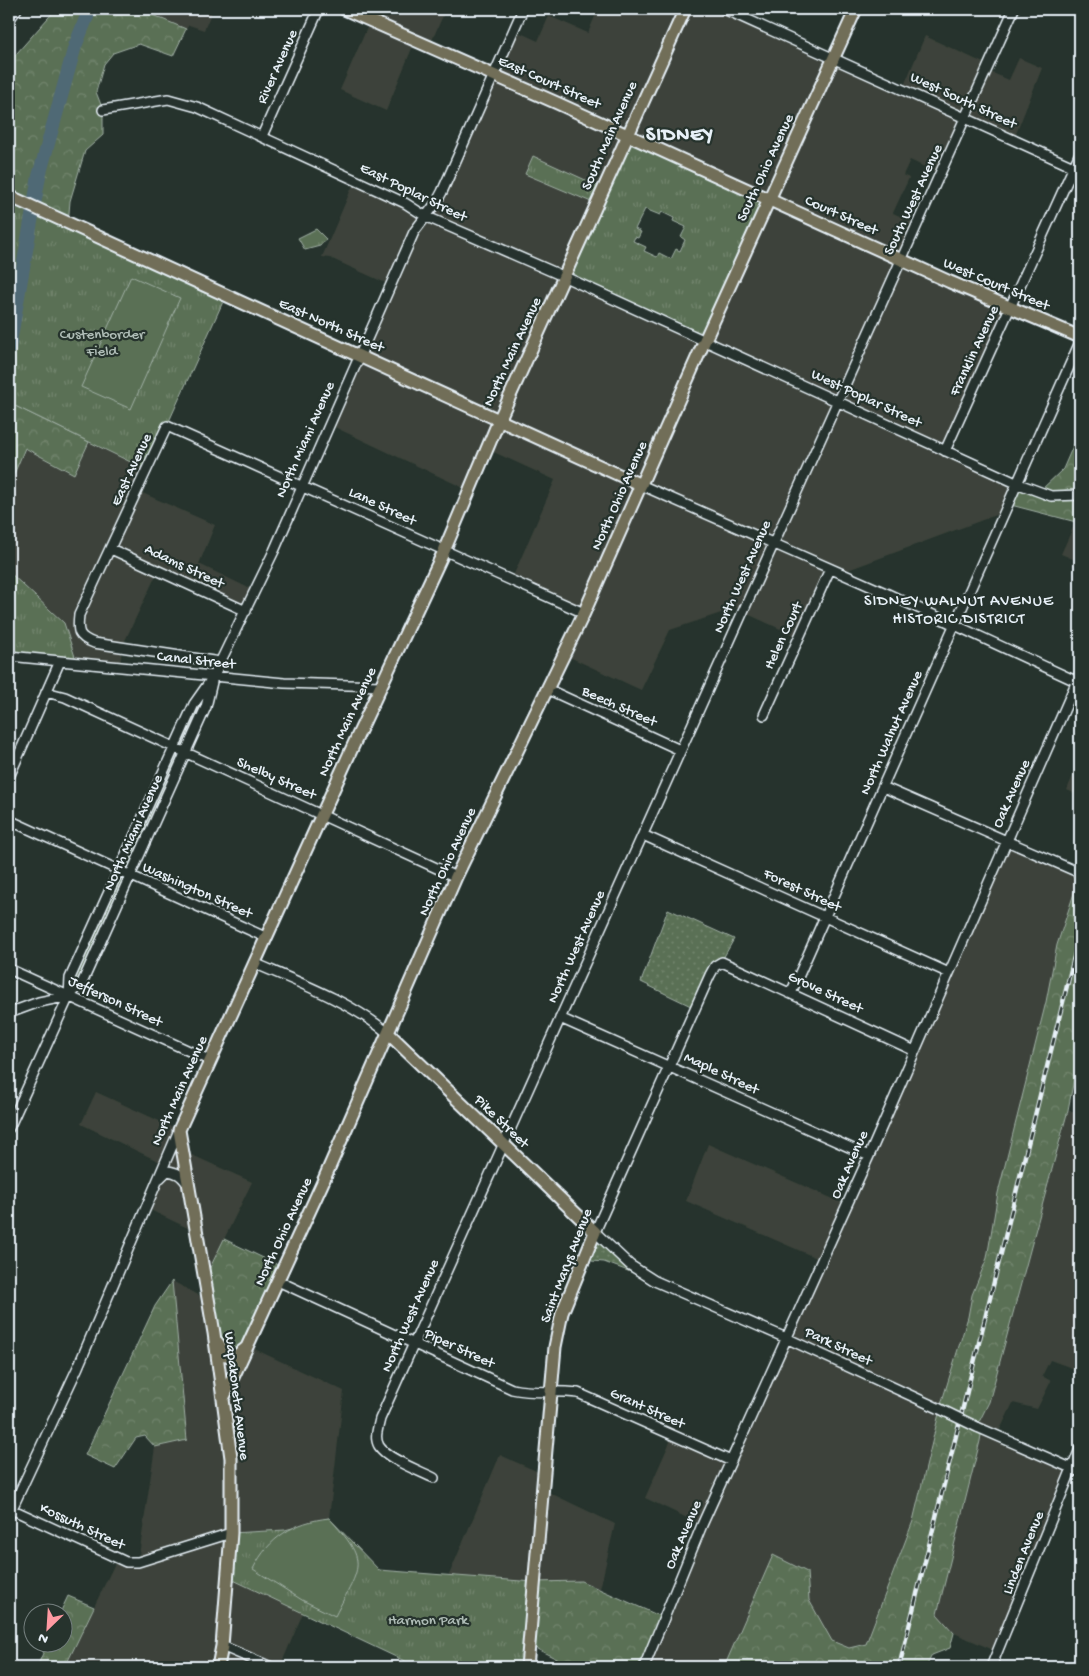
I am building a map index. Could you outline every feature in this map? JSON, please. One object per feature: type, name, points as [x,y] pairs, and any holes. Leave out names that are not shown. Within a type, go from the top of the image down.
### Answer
[{"type":"main road","name":"East Court Street","points":[[344,9],[768,200]]},
{"type":"main road","name":"South Main Avenue","points":[[564,276],[685,9]]},
{"type":"main road","name":"South Ohio Avenue","points":[[704,340],[856,9]]},
{"type":"main road","name":"East North Street","points":[[9,196],[68,225],[500,418],[641,485]]},
{"type":"main road","name":"Court Street","points":[[768,200],[902,260]]},
{"type":"main road","name":"West Court Street","points":[[902,260],[1080,337]]},
{"type":"main road","name":"North Main Avenue","points":[[179,1130],[265,937],[444,551],[500,418],[564,276]]},
{"type":"main road","name":"North Ohio Avenue","points":[[223,1399],[278,1280],[456,877],[584,613],[704,340]]},
{"type":"main road","name":"Pike Street","points":[[388,1033],[595,1232]]},
{"type":"main road","name":"Wapakoneta Avenue","points":[[179,1130],[214,1333],[231,1458],[231,1533],[222,1646],[218,1667]]},
{"type":"main road","name":"Saint Marys Avenue","points":[[527,1667],[555,1347],[562,1313],[595,1232]]},
{"type":"main road","points":[[214,1333],[218,1346],[226,1355],[236,1356],[248,1346]]},
{"type":"street","points":[[9,20],[16,9]]},
{"type":"street","name":"River Avenue","points":[[262,136],[319,9]]},
{"type":"street","name":"North Miami Avenue","points":[[9,1128],[69,996],[70,978],[173,748],[194,704],[213,677],[246,611],[414,232],[442,192],[523,9]]},
{"type":"street","name":"West South Street","points":[[724,9],[1077,168]]},
{"type":"street","name":"South West Avenue","points":[[839,402],[1014,9]]},
{"type":"street","name":"East Poplar Street","points":[[103,110],[168,99],[196,107],[405,203],[426,216],[704,340]]},
{"type":"street","name":"Franklin Avenue","points":[[945,451],[1010,308],[1077,168],[1080,153]]},
{"type":"street","name":"West Poplar Street","points":[[704,340],[1016,483],[1052,496],[1080,495]]},
{"type":"street","name":"North Walnut Avenue","points":[[791,993],[884,787],[953,624],[1080,342]]},
{"type":"street","name":"North West Avenue","points":[[434,1478],[389,1456],[379,1446],[376,1434],[380,1419],[680,750],[839,402]]},
{"type":"street","name":"Lane Street","points":[[167,426],[584,613]]},
{"type":"street","name":"East Avenue","points":[[167,426],[79,615],[77,630],[82,638],[94,643],[220,662]]},
{"type":"street","points":[[641,485],[1079,679]]},
{"type":"street","name":"Adams Street","points":[[111,549],[246,611]]},
{"type":"street","name":"Helen Court","points":[[764,715],[830,569]]},
{"type":"street","name":"Canal Street","points":[[9,656],[284,683],[381,686]]},
{"type":"street","points":[[9,777],[60,661]]},
{"type":"street","name":"North Miami Avenue","points":[[69,996],[82,984],[206,707],[213,677]]},
{"type":"street","name":"Oak Avenue","points":[[644,1667],[731,1461],[869,1156],[1079,679]]},
{"type":"street","name":"Beech Street","points":[[547,689],[680,750]]},
{"type":"street","name":"Shelby Street","points":[[46,692],[65,697],[184,753],[323,814],[456,877]]},
{"type":"street","points":[[884,787],[1080,873]]},
{"type":"street","name":"Washington Street","points":[[9,820],[265,937]]},
{"type":"street","name":"Forest Street","points":[[643,835],[949,973]]},
{"type":"street","name":"Grove Street","points":[[722,962],[915,1051]]},
{"type":"street","name":"Saint Marys Avenue","points":[[595,1232],[715,966],[722,962]]},
{"type":"street","points":[[254,963],[325,994],[369,1018],[388,1033]]},
{"type":"street","name":"Jefferson Street","points":[[9,969],[209,1060]]},
{"type":"street","points":[[9,1013],[39,1002],[69,996]]},
{"type":"street","name":"Maple Street","points":[[560,1018],[670,1065],[869,1156]]},
{"type":"street","name":"North Main Avenue","points":[[10,1510],[78,1367],[179,1130]]},
{"type":"street","name":"North Main Avenue","points":[[159,1180],[167,1171],[174,1171],[181,1174],[188,1184]]},
{"type":"street","name":"Park Street","points":[[595,1232],[630,1265],[655,1282],[786,1338],[977,1427],[1076,1470]]},
{"type":"street","name":"Piper Street","points":[[278,1280],[512,1389],[522,1392],[550,1391]]},
{"type":"street","name":"Grant Street","points":[[550,1391],[578,1393],[731,1461]]},
{"type":"street","name":"Linden Avenue","points":[[991,1667],[1076,1470],[1080,1448]]},
{"type":"street","name":"Kossuth Street","points":[[10,1510],[126,1562],[138,1562],[231,1533]]},
{"type":"street","points":[[222,1646],[271,1667]]},
{"type":"shaded area","points":[[138,9],[213,9],[204,30],[189,25],[186,29]]},
{"type":"shaded area","points":[[359,9],[446,9],[429,47],[415,41],[386,111],[340,90],[370,21],[356,14]]},
{"type":"shaded area","points":[[598,9],[724,9],[903,88],[925,36],[990,66],[988,71],[1009,80],[1019,58],[1042,68],[1014,139],[967,118],[941,175],[910,160],[903,175],[909,178],[893,213],[918,224],[902,259],[1010,308],[945,451],[1016,483],[1004,512],[840,573],[830,569],[798,637],[743,612],[745,605],[670,630],[641,690],[565,655],[584,613],[511,581],[555,480],[487,449],[468,490],[328,424],[390,285],[330,258],[322,257],[355,180],[425,216],[436,203],[514,30],[538,41],[549,16],[588,33]],"holes":[[[533,156],[603,188],[768,200],[705,340],[596,204],[526,174]]]},
{"type":"shaded area","points":[[89,442],[147,470],[138,491],[215,525],[199,564],[255,591],[246,611],[158,571],[122,647],[120,667],[77,663],[64,623],[9,572],[9,486],[25,448],[74,473]]},
{"type":"shaded area","points":[[1076,521],[1080,523],[1080,562],[1061,554]]},
{"type":"shaded area","points":[[1080,758],[1080,796],[1067,790]]},
{"type":"shaded area","points":[[1007,841],[1080,872],[1080,885],[1077,884],[1057,945],[1046,1002],[998,1193],[987,1258],[972,1295],[968,1317],[942,1401],[913,1521],[866,1644],[849,1648],[832,1641],[809,1600],[807,1572],[726,1665],[730,1667],[644,1667],[702,1525],[645,1498],[673,1435],[731,1461],[821,1260],[686,1201],[708,1144],[847,1205]]},
{"type":"shaded area","points":[[96,1092],[179,1130],[183,1151],[252,1182],[204,1280],[196,1232],[146,1208],[164,1164],[81,1124]]},
{"type":"shaded area","points":[[1068,1110],[1080,1115],[1080,1371],[1050,1360],[1042,1376],[1051,1381],[1037,1409],[1013,1403],[997,1436],[1072,1468],[998,1652],[954,1633],[937,1614],[980,1441],[982,1429],[977,1427],[989,1402]]},
{"type":"shaded area","points":[[172,1281],[208,1300],[248,1346],[344,1391],[329,1518],[285,1530],[231,1533],[228,1577],[303,1613],[280,1667],[65,1667],[117,1559],[138,1562],[155,1447],[187,1440]]},
{"type":"shaded area","points":[[500,1455],[543,1474],[542,1489],[615,1524],[600,1589],[581,1581],[534,1582],[449,1575]]},
{"type":"green space","points":[[56,9],[138,9],[186,29],[173,56],[139,44],[113,53],[104,64],[96,92],[103,110],[103,135],[85,151],[70,201],[68,225],[9,196],[9,62]]},
{"type":"green space","points":[[627,135],[768,200],[705,340],[565,277],[596,204],[525,174],[533,156],[603,188]],"holes":[[[645,209],[660,215],[662,212],[674,218],[673,221],[686,227],[681,237],[685,240],[680,251],[676,249],[671,259],[659,253],[657,257],[644,251],[646,247],[633,241],[635,237],[638,238],[641,232],[635,229]]]},
{"type":"green space","name":"Custenborder Field","points":[[9,196],[226,295],[147,470],[9,403]]},
{"type":"green space","points":[[316,229],[326,239],[320,246],[305,250],[298,238]]},
{"type":"green space","points":[[131,276],[180,298],[131,409],[81,387]]},
{"type":"green space","points":[[9,403],[89,442],[74,474],[25,448],[9,486]]},
{"type":"green space","points":[[1080,430],[1080,523],[1007,504],[1016,483],[1039,492],[1063,469]]},
{"type":"green space","points":[[9,572],[64,623],[77,663],[9,656]]},
{"type":"green space","points":[[213,677],[206,707],[82,983],[69,996],[70,978],[173,748]]},
{"type":"green space","points":[[1077,884],[1080,885],[1080,1048],[1068,1110],[989,1402],[977,1426],[982,1429],[980,1441],[937,1614],[954,1633],[950,1648],[932,1655],[926,1667],[730,1667],[725,1665],[773,1555],[807,1572],[809,1600],[832,1641],[849,1648],[866,1644],[913,1521],[942,1401],[968,1317],[972,1295],[987,1258],[998,1193],[1046,1002],[1057,945]]},
{"type":"green space","points":[[668,909],[734,939],[695,1008],[641,982]]},
{"type":"green space","points":[[595,1232],[655,1281],[604,1262],[591,1261],[580,1268]]},
{"type":"green space","points":[[224,1239],[284,1268],[241,1353],[222,1352],[204,1280]]},
{"type":"green space","points":[[172,1281],[187,1440],[155,1447],[145,1436],[136,1438],[115,1469],[85,1455],[155,1306]]},
{"type":"green space","name":"Harmon Park","points":[[329,1518],[379,1570],[534,1582],[527,1667],[417,1667],[227,1577],[231,1533],[285,1530]]},
{"type":"green space","points":[[329,1518],[351,1545],[356,1555],[357,1565],[351,1586],[335,1616],[302,1600],[253,1569],[267,1548],[284,1533],[305,1523]]},
{"type":"green space","points":[[581,1581],[664,1618],[644,1667],[573,1667],[529,1645],[534,1582]]},
{"type":"green space","points":[[68,1596],[94,1607],[72,1653],[72,1604],[64,1604]]},
{"type":"green space","points":[[43,1654],[71,1654],[65,1667],[37,1667]]},
{"type":"waterway","points":[[9,348],[39,176],[75,46],[90,9]]},
{"type":"railway","points":[[899,1667],[1080,933]]},
{"type":"district","name":"SIDNEY","points":[[680,136]]},
{"type":"district","name":"SIDNEY WALNUT AVENUE HISTORIC DISTRICT","points":[[959,611]]}]
